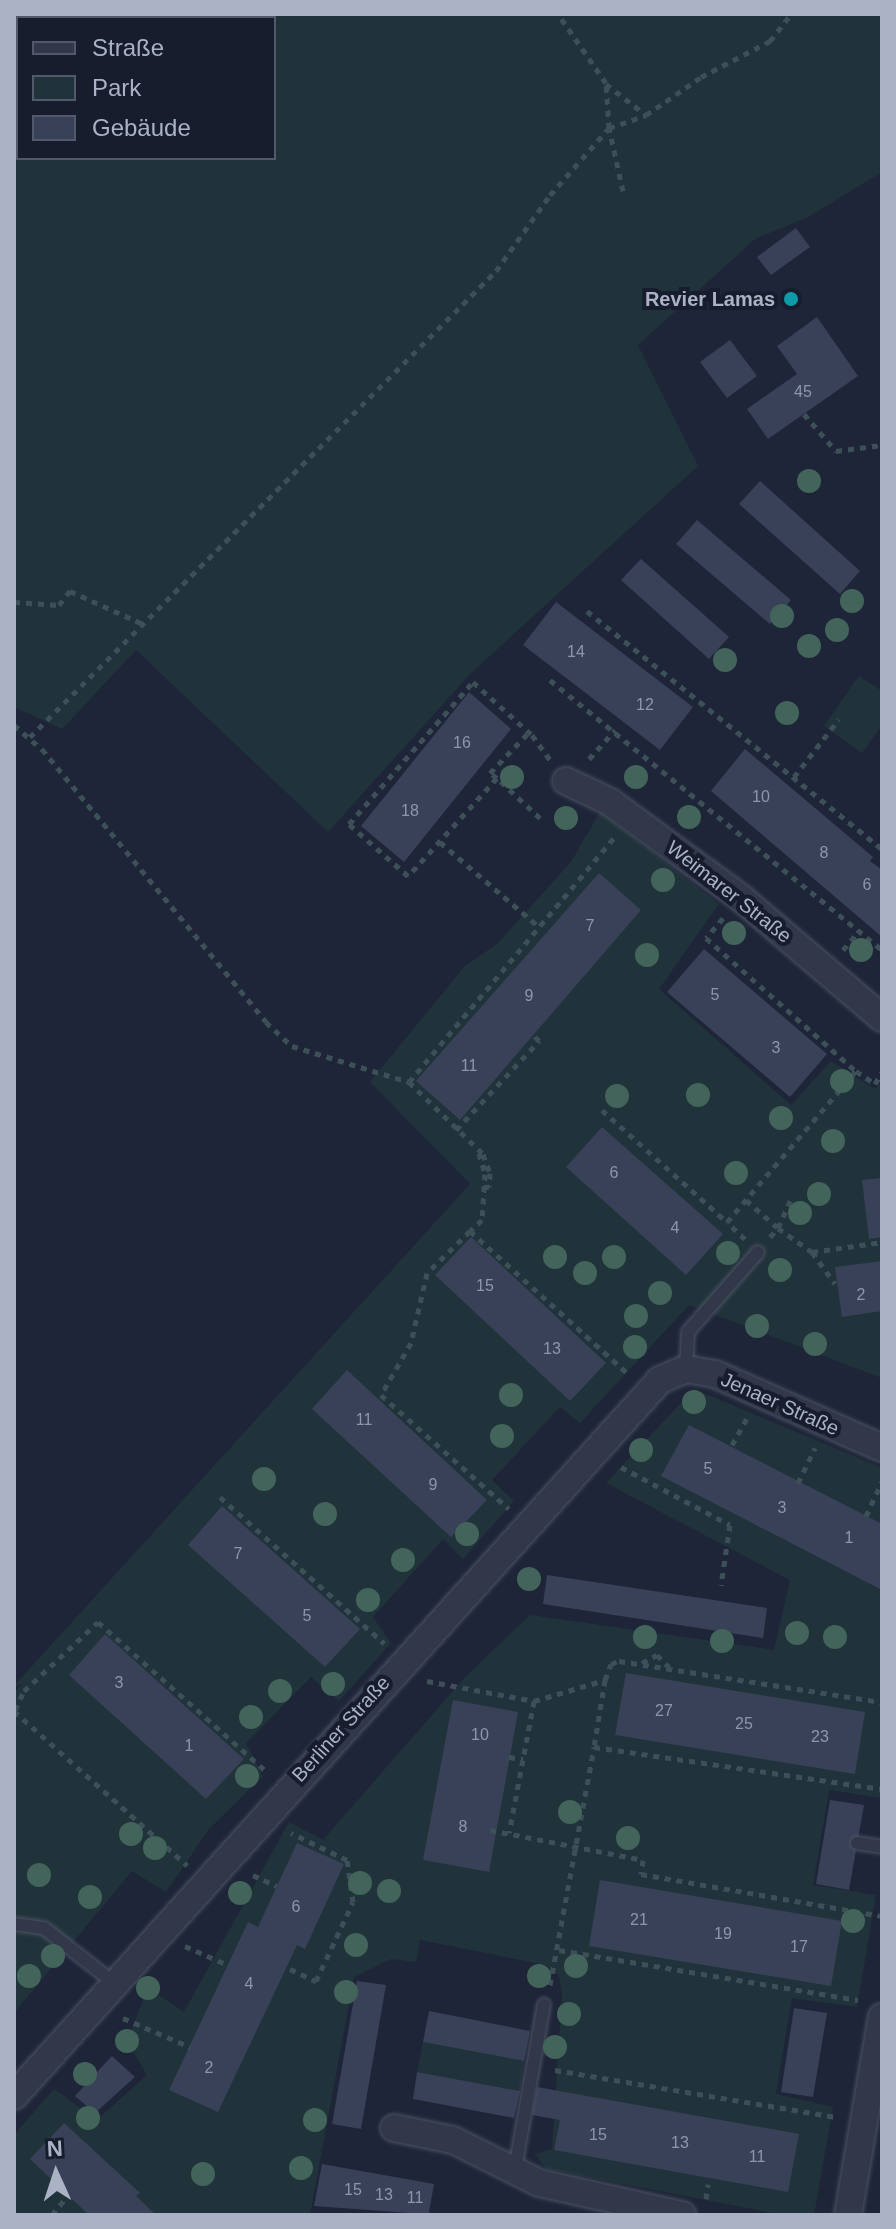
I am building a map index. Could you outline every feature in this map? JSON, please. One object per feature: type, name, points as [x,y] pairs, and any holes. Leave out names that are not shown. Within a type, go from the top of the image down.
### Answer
[{"type":"street","name":"Weimarer Straße","points":[[566,781],[632,817],[741,898],[882,1018]]},
{"type":"street","name":"Berliner Straße","points":[[14,2096],[157,1933],[648,1392],[681,1370]]},
{"type":"street","name":"Jenaer Straße","points":[[681,1370],[715,1374],[882,1448]]},
{"type":"street","points":[[848,2215],[864,2121],[874,2010]]},
{"type":"street","points":[[394,2128],[453,2140],[554,2187],[682,2215]]},
{"type":"lane","points":[[681,1370],[688,1332],[761,1248]]},
{"type":"lane","points":[[857,1843],[882,1847]]},
{"type":"lane","points":[[14,1924],[44,1928],[113,1982]]},
{"type":"lane","points":[[515,2169],[544,2005]]},
{"type":"path","points":[[558,14],[606,83],[646,115]]},
{"type":"path","points":[[30,737],[496,271],[550,195],[609,128],[646,115],[701,77],[770,41],[791,14]]},
{"type":"path","points":[[606,83],[609,128],[623,191]]},
{"type":"path","points":[[804,414],[836,451],[882,445]]},
{"type":"path","points":[[14,602],[59,605],[70,591],[144,624]]},
{"type":"path","points":[[587,611],[882,849]]},
{"type":"path","points":[[550,680],[882,950]]},
{"type":"path","points":[[497,778],[408,876],[349,824],[473,682],[529,732],[566,781]]},
{"type":"path","points":[[794,777],[839,719]]},
{"type":"path","points":[[14,725],[30,737],[292,1046],[409,1082],[479,1153],[490,1173],[489,1187],[484,1187],[482,1220],[427,1273],[411,1343],[381,1395],[504,1507],[536,1518]]},
{"type":"path","points":[[595,754],[615,730]]},
{"type":"path","points":[[529,732],[490,773],[540,818]]},
{"type":"path","points":[[409,1082],[632,817]]},
{"type":"path","points":[[440,842],[539,928]]},
{"type":"path","points":[[840,953],[858,932]]},
{"type":"path","points":[[706,938],[856,1071],[875,1084],[882,1072]]},
{"type":"path","points":[[456,1130],[539,1041],[534,1035]]},
{"type":"path","points":[[727,1222],[856,1071]]},
{"type":"path","points":[[602,1110],[727,1222],[761,1248],[778,1228],[792,1197]]},
{"type":"path","points":[[746,1200],[812,1252],[835,1284],[837,1278]]},
{"type":"path","points":[[470,1231],[648,1392]]},
{"type":"path","points":[[812,1252],[882,1242]]},
{"type":"path","points":[[798,1483],[827,1425]]},
{"type":"path","points":[[599,1448],[633,1477],[731,1521],[721,1585]]},
{"type":"path","points":[[866,1516],[882,1482]]},
{"type":"path","points":[[220,1497],[404,1660]]},
{"type":"path","points":[[205,1881],[15,1711],[24,1691],[98,1622],[287,1789]]},
{"type":"path","points":[[641,1664],[657,1655],[669,1668]]},
{"type":"path","points":[[544,2005],[559,1950],[605,1680],[611,1664],[641,1664],[882,1702]]},
{"type":"path","points":[[424,1680],[534,1701],[605,1680]]},
{"type":"path","points":[[509,1833],[534,1701]]},
{"type":"path","points":[[594,1747],[882,1789]]},
{"type":"path","points":[[509,1757],[523,1759]]},
{"type":"path","points":[[261,1818],[347,1860],[353,1902],[316,1981],[290,1969]]},
{"type":"path","points":[[490,1830],[643,1860],[641,1874],[882,1916]]},
{"type":"path","points":[[157,1933],[228,1965]]},
{"type":"path","points":[[559,1950],[874,2010]]},
{"type":"path","points":[[93,2005],[190,2047]]},
{"type":"path","points":[[534,2066],[864,2121]]},
{"type":"path","points":[[52,2215],[68,2195]]},
{"type":"green space","points":[[14,14],[882,14],[882,172],[808,217],[755,239],[638,345],[698,466],[470,674],[328,832],[136,650],[62,729],[14,707]]},
{"type":"green space","points":[[859,676],[882,691],[882,725],[862,753],[824,726]]},
{"type":"green space","points":[[600,812],[719,904],[659,989],[791,1105],[831,1061],[875,1089],[882,1081],[882,1378],[689,1305],[580,1423],[560,1407],[492,1480],[514,1501],[463,1559],[443,1539],[373,1617],[391,1643],[339,1701],[311,1677],[246,1743],[263,1776],[209,1829],[166,1892],[132,1871],[14,2013],[14,1693],[22,1684],[14,1686],[470,1184],[370,1082],[465,966],[497,944],[571,862]]},
{"type":"green space","points":[[694,1389],[882,1468],[882,1798],[829,1790],[813,1885],[876,1895],[857,2007],[792,1998],[776,2094],[833,2107],[814,2215],[783,2215],[546,2169],[535,2154],[552,2149],[562,1996],[559,1976],[546,1965],[420,1940],[416,1962],[391,1959],[354,1977],[310,2215],[14,2215],[14,2135],[54,2089],[97,2120],[147,2075],[127,2041],[148,1988],[184,2012],[289,1822],[323,1840],[467,1675],[530,1615],[774,1650],[790,1580],[606,1483]]},
{"type":"green space","points":[[423,2042],[524,2061],[520,2091],[417,2072]]},
{"type":"building","points":[[796,228],[810,247],[771,275],[757,257]]},
{"type":"building","points":[[817,317],[858,376],[768,439],[747,409],[797,374],[777,346]]},
{"type":"building","points":[[730,340],[757,376],[727,398],[700,362]]},
{"type":"building","points":[[760,481],[860,571],[840,594],[739,504]]},
{"type":"building","points":[[697,520],[791,600],[770,624],[676,544]]},
{"type":"building","points":[[641,559],[729,637],[709,659],[621,580]]},
{"type":"building","points":[[556,602],[693,707],[660,750],[523,645]]},
{"type":"building","points":[[469,692],[511,729],[404,862],[361,826]]},
{"type":"building","points":[[745,749],[873,857],[870,861],[882,870],[882,937],[711,791]]},
{"type":"building","points":[[599,873],[641,910],[460,1120],[416,1081]]},
{"type":"building","points":[[704,949],[827,1054],[790,1097],[667,992]]},
{"type":"building","points":[[602,1127],[723,1234],[686,1275],[566,1167]]},
{"type":"building","points":[[882,1178],[882,1237],[869,1239],[862,1180]]},
{"type":"building","points":[[471,1237],[606,1363],[570,1401],[435,1275]]},
{"type":"building","points":[[882,1261],[882,1311],[842,1317],[835,1267]]},
{"type":"building","points":[[347,1370],[487,1500],[451,1537],[312,1409]]},
{"type":"building","points":[[689,1425],[882,1524],[882,1590],[661,1476]]},
{"type":"building","points":[[222,1506],[360,1629],[325,1667],[188,1545]]},
{"type":"building","points":[[547,1575],[767,1608],[763,1638],[543,1604]]},
{"type":"building","points":[[105,1634],[244,1759],[206,1799],[69,1675]]},
{"type":"building","points":[[626,1673],[865,1712],[855,1774],[615,1735]]},
{"type":"building","points":[[453,1700],[518,1712],[489,1872],[423,1860]]},
{"type":"building","points":[[830,1800],[864,1805],[849,1890],[816,1884]]},
{"type":"building","points":[[297,1843],[344,1864],[305,1949],[297,1945],[218,2112],[169,2090],[248,1922],[258,1927]]},
{"type":"building","points":[[600,1880],[842,1921],[831,1986],[589,1946]]},
{"type":"building","points":[[357,1981],[386,1985],[361,2129],[332,2124]]},
{"type":"building","points":[[794,2008],[827,2013],[813,2097],[781,2092]]},
{"type":"building","points":[[429,2011],[530,2031],[524,2061],[423,2042]]},
{"type":"building","points":[[112,2056],[135,2077],[95,2113],[75,2096]]},
{"type":"building","points":[[417,2072],[520,2091],[514,2118],[413,2099]]},
{"type":"building","points":[[537,2087],[799,2134],[788,2192],[554,2150],[560,2120],[532,2115]]},
{"type":"building","points":[[64,2123],[140,2193],[136,2196],[156,2215],[89,2215],[30,2159]]},
{"type":"building","points":[[322,2164],[434,2184],[429,2212],[436,2215],[314,2206]]},
{"type":"place","name":"Revier Lamas","points":[[791,299]]}]
